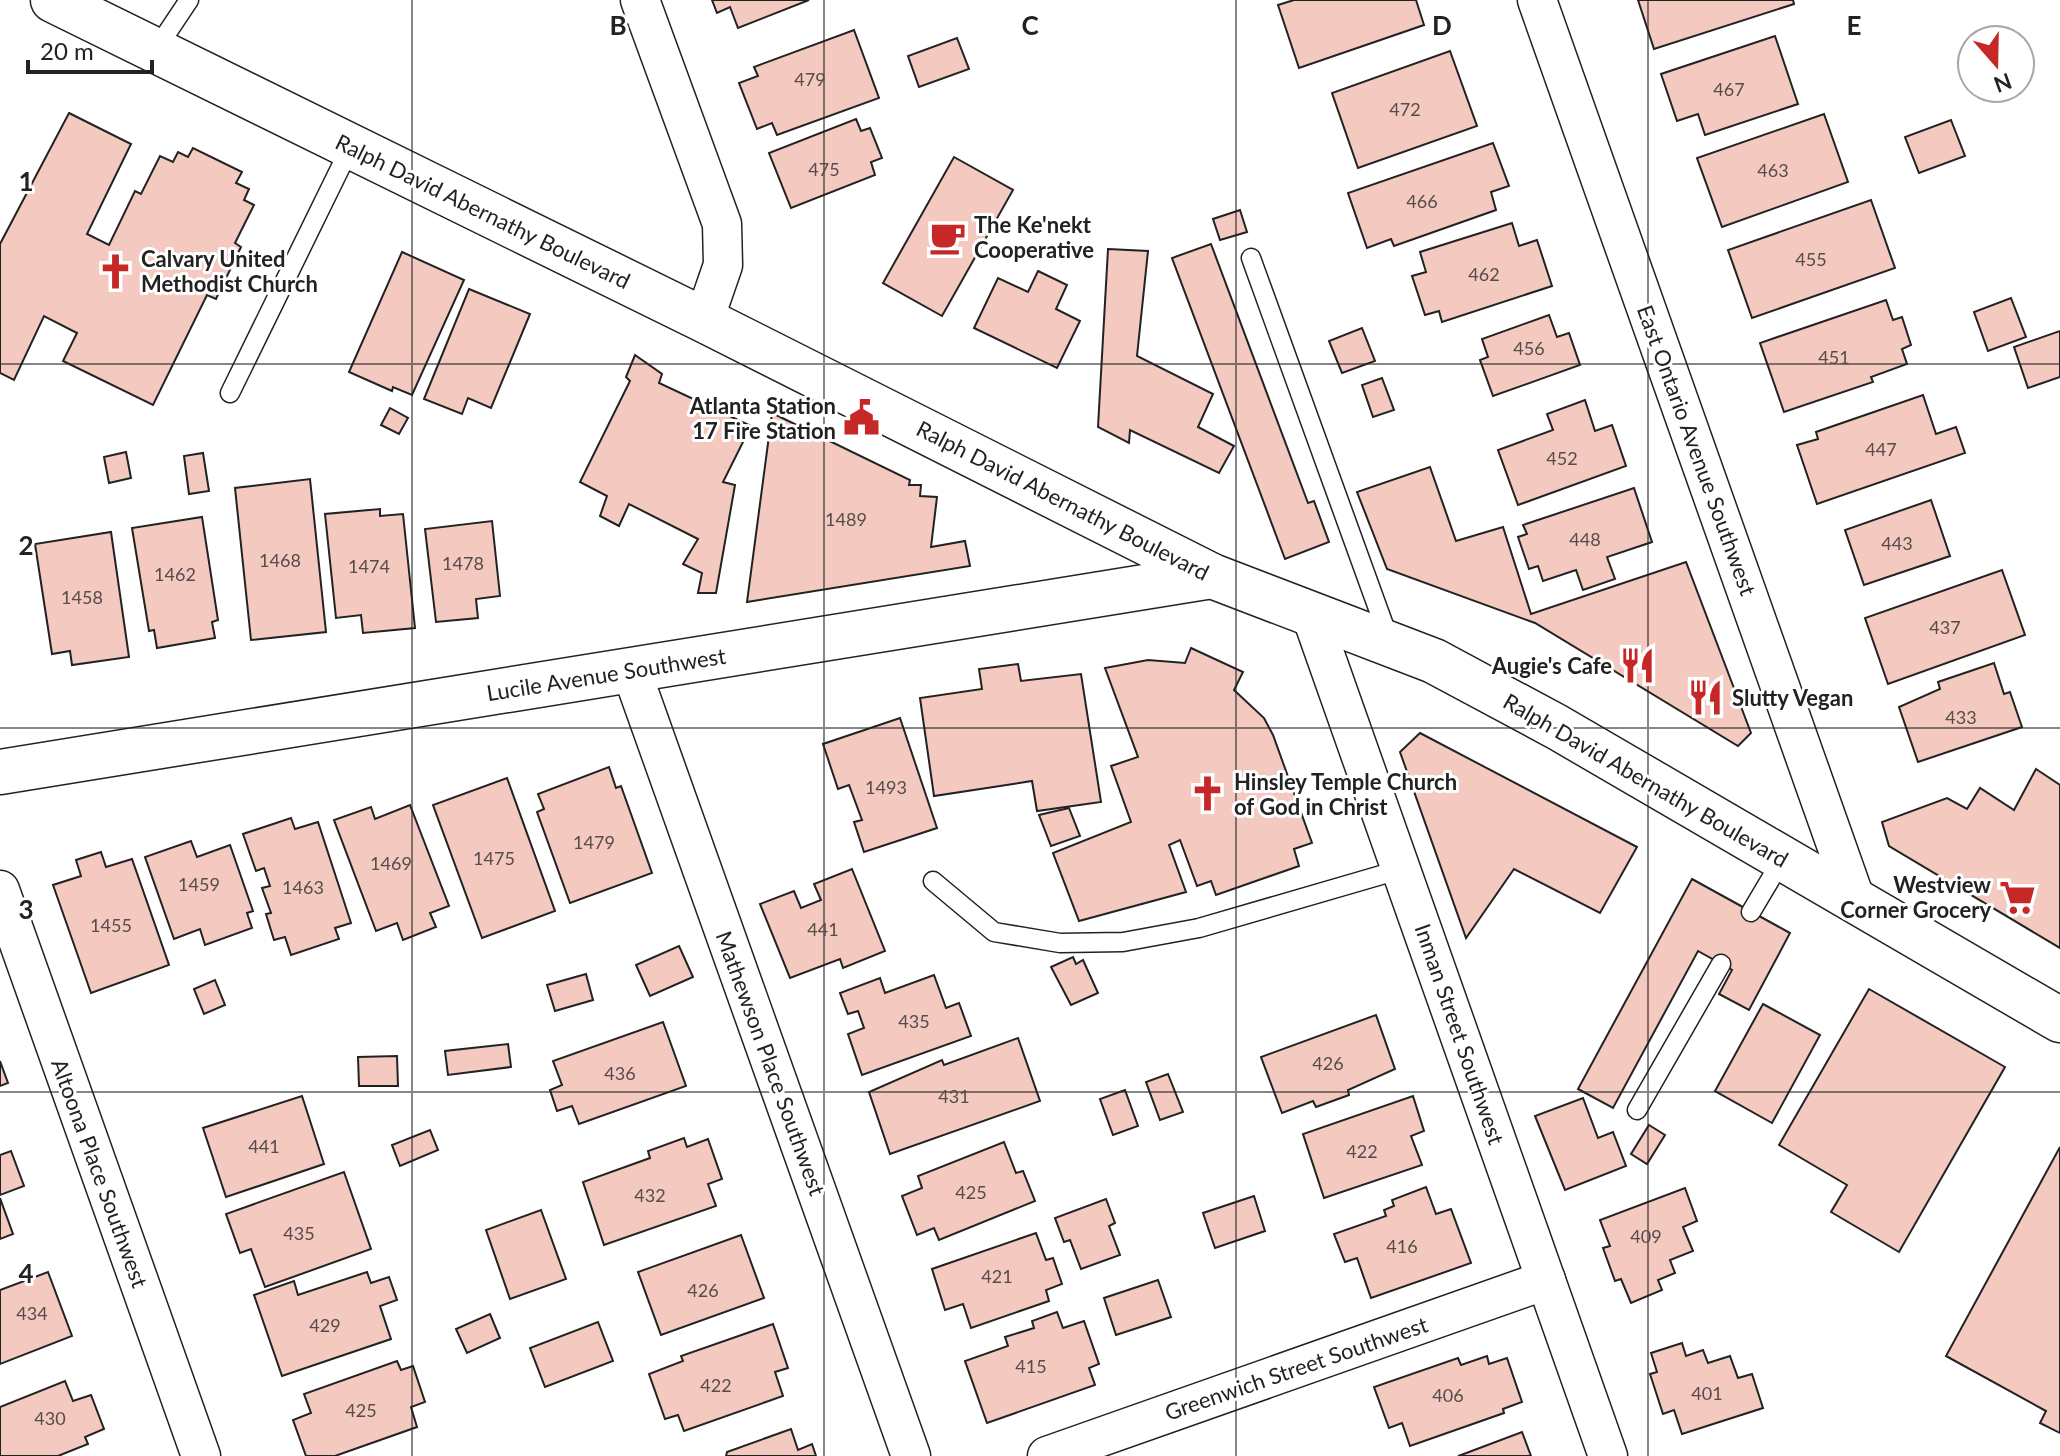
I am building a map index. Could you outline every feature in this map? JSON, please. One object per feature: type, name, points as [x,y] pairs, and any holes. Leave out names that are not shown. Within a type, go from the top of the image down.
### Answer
[{"type":"main road","name":"Ralph David Abernathy Boulevard","points":[[53,0],[704,320],[1212,576],[1390,642],[1557,727],[2060,1020]]},
{"type":"main road","name":"Lucile Avenue Southwest","points":[[0,772],[1212,576]]},
{"type":"street","points":[[640,0],[722,224],[723,265],[704,320]]},
{"type":"street","name":"East Ontario Avenue Southwest","points":[[1537,0],[1856,901]]},
{"type":"street","name":"Inman Street Southwest","points":[[1310,612],[1608,1456]]},
{"type":"street","name":"Mathewson Place Southwest","points":[[631,670],[911,1456]]},
{"type":"street","name":"Altoona Place Southwest","points":[[0,890],[201,1456]]},
{"type":"street","name":"Greenwich Street Southwest","points":[[1047,1456],[1546,1280]]},
{"type":"lane","points":[[155,51],[189,0]]},
{"type":"lane","points":[[230,393],[351,146]]},
{"type":"lane","points":[[1251,258],[1390,642]]},
{"type":"lane","points":[[1751,912],[1783,858]]},
{"type":"lane","points":[[933,881],[994,932],[1060,943],[1123,942],[1199,928],[1402,869]]},
{"type":"lane","points":[[1637,1110],[1721,964]]},
{"type":"building","points":[[712,0],[809,0],[738,28],[730,7],[717,13]]},
{"type":"building","points":[[1294,0],[1416,0],[1424,25],[1299,68],[1278,5]]},
{"type":"building","points":[[1638,0],[1793,0],[1794,4],[1654,49]]},
{"type":"building","points":[[854,30],[879,98],[777,135],[772,123],[757,129],[739,83],[758,76],[754,67]]},
{"type":"building","points":[[1775,36],[1798,104],[1705,135],[1698,114],[1677,121],[1661,74]]},
{"type":"building","points":[[957,38],[969,69],[919,87],[908,56]]},
{"type":"building","points":[[1450,51],[1477,126],[1358,168],[1332,93]]},
{"type":"building","name":"Calvary United Methodist Church","points":[[69,113],[131,144],[87,234],[109,245],[135,191],[141,194],[160,156],[173,162],[178,152],[188,157],[193,148],[242,172],[236,183],[249,189],[244,200],[254,205],[235,243],[241,247],[216,299],[207,295],[153,405],[63,361],[77,333],[44,316],[14,380],[0,373],[0,244]]},
{"type":"building","points":[[1824,114],[1848,182],[1722,227],[1697,158]]},
{"type":"building","points":[[856,119],[861,131],[870,128],[882,158],[871,162],[875,175],[791,208],[769,153]]},
{"type":"building","points":[[1951,120],[1965,156],[1919,173],[1905,137]]},
{"type":"building","points":[[1493,143],[1509,186],[1491,192],[1496,210],[1394,246],[1391,239],[1367,248],[1348,193]]},
{"type":"building","name":"The Ke'nekt Cooperative","points":[[954,157],[1013,190],[942,316],[883,283]]},
{"type":"building","points":[[1871,200],[1895,268],[1752,318],[1728,250]]},
{"type":"building","points":[[1240,210],[1247,232],[1220,240],[1213,219]]},
{"type":"building","points":[[1512,223],[1519,246],[1537,240],[1552,286],[1442,322],[1439,311],[1425,315],[1412,276],[1426,272],[1420,252]]},
{"type":"building","points":[[1211,244],[1308,503],[1314,501],[1329,542],[1285,559],[1172,258]]},
{"type":"building","points":[[1108,249],[1148,251],[1137,356],[1213,394],[1198,427],[1234,446],[1219,473],[1130,430],[1129,443],[1098,427]]},
{"type":"building","points":[[402,252],[464,280],[412,395],[393,387],[392,391],[349,372]]},
{"type":"building","points":[[1038,271],[1067,285],[1056,309],[1080,321],[1057,368],[974,328],[998,278],[1028,292]]},
{"type":"building","points":[[469,289],[530,314],[491,408],[468,398],[462,414],[424,399]]},
{"type":"building","points":[[2011,298],[2026,337],[1988,351],[1974,312]]},
{"type":"building","points":[[1886,300],[1893,320],[1902,317],[1911,345],[1902,349],[1907,364],[1871,377],[1873,382],[1784,412],[1760,343]]},
{"type":"building","points":[[1549,315],[1557,337],[1569,333],[1580,365],[1493,396],[1480,360],[1488,357],[1482,339]]},
{"type":"building","points":[[1362,328],[1375,361],[1342,373],[1329,341]]},
{"type":"building","points":[[2060,331],[2060,377],[2028,388],[2014,347]]},
{"type":"building","points":[[635,355],[662,374],[659,383],[751,426],[723,482],[735,485],[716,593],[698,593],[702,573],[683,564],[698,539],[629,504],[619,526],[600,516],[607,496],[580,482],[630,381],[626,377]]},
{"type":"building","points":[[1382,378],[1394,410],[1373,417],[1362,385]]},
{"type":"building","points":[[1923,395],[1936,434],[1956,427],[1965,453],[1817,504],[1797,445],[1818,439],[1816,432]]},
{"type":"building","points":[[1585,400],[1595,431],[1612,425],[1626,466],[1518,505],[1498,450],[1553,430],[1547,414]]},
{"type":"building","points":[[390,408],[408,418],[399,434],[381,425]]},
{"type":"building","points":[[772,413],[910,480],[909,485],[921,485],[920,496],[937,497],[931,547],[965,541],[970,566],[747,602]]},
{"type":"building","points":[[126,452],[131,478],[109,483],[104,457]]},
{"type":"building","points":[[203,453],[209,491],[189,494],[184,456]]},
{"type":"building","points":[[1430,467],[1456,541],[1503,527],[1531,614],[1686,562],[1751,733],[1738,746],[1535,623],[1387,569],[1357,492]]},
{"type":"building","points":[[310,479],[326,632],[251,640],[235,488]]},
{"type":"building","points":[[1634,488],[1652,542],[1607,557],[1615,579],[1583,590],[1576,570],[1543,581],[1538,566],[1529,569],[1518,537],[1527,534],[1523,525]]},
{"type":"building","points":[[1931,500],[1950,556],[1864,585],[1845,530]]},
{"type":"building","points":[[380,509],[380,516],[403,514],[415,628],[363,633],[361,615],[336,618],[325,514]]},
{"type":"building","points":[[202,517],[218,620],[212,622],[215,638],[157,648],[154,630],[149,631],[132,528]]},
{"type":"building","points":[[492,521],[500,596],[476,599],[478,618],[436,622],[425,529]]},
{"type":"building","points":[[111,532],[129,657],[72,665],[70,651],[52,654],[35,544]]},
{"type":"building","points":[[2002,570],[2025,635],[1888,684],[1865,618]]},
{"type":"building","name":"Hinsley Temple Church of God in Christ","points":[[1191,648],[1243,672],[1234,690],[1264,718],[1273,735],[1312,843],[1294,849],[1299,866],[1216,895],[1211,881],[1197,886],[1180,840],[1169,845],[1186,892],[1079,921],[1053,853],[1131,822],[1111,766],[1138,757],[1105,668],[1148,660],[1185,663]]},
{"type":"building","points":[[1994,663],[2004,694],[2010,692],[2022,727],[1918,762],[1899,707],[1940,689],[1938,682]]},
{"type":"building","points":[[1018,664],[1021,681],[1081,674],[1101,802],[1037,811],[1032,781],[934,796],[920,698],[982,689],[979,669]]},
{"type":"building","points":[[900,718],[937,828],[864,852],[854,822],[862,820],[849,785],[838,789],[823,744]]},
{"type":"building","points":[[1420,733],[1637,847],[1600,913],[1514,869],[1466,938],[1400,752]]},
{"type":"building","points":[[609,767],[616,788],[621,786],[652,873],[570,903],[537,812],[544,809],[538,794]]},
{"type":"building","name":"Westview Corner Grocery","points":[[2036,769],[2060,785],[2060,948],[1889,846],[1882,822],[1947,798],[1967,809],[1980,788],[2014,810]]},
{"type":"building","points":[[507,778],[555,911],[482,938],[433,805]]},
{"type":"building","points":[[410,805],[449,906],[430,913],[436,927],[403,940],[397,923],[376,931],[334,820],[371,807],[375,819]]},
{"type":"building","points":[[1069,808],[1080,836],[1051,846],[1039,815]]},
{"type":"building","points":[[291,818],[295,829],[318,822],[351,923],[335,928],[339,939],[291,955],[285,937],[274,940],[266,914],[271,913],[262,888],[270,886],[264,868],[256,871],[243,834]]},
{"type":"building","points":[[191,841],[197,857],[230,845],[253,911],[247,913],[252,928],[205,945],[200,929],[174,939],[145,857]]},
{"type":"building","points":[[101,852],[106,867],[132,859],[169,965],[91,993],[53,885],[81,876],[76,860]]},
{"type":"building","points":[[852,869],[885,951],[843,968],[840,959],[790,978],[760,904],[794,891],[801,908],[821,900],[814,884]]},
{"type":"building","points":[[1692,879],[1790,933],[1749,1010],[1719,994],[1732,970],[1698,951],[1613,1108],[1578,1089]]},
{"type":"building","points":[[679,946],[693,977],[650,996],[636,965]]},
{"type":"building","points":[[1073,957],[1076,964],[1083,960],[1098,993],[1071,1005],[1051,967]]},
{"type":"building","points":[[586,974],[593,1000],[555,1011],[547,985]]},
{"type":"building","points":[[934,975],[946,1008],[959,1003],[971,1036],[862,1075],[848,1034],[864,1028],[858,1011],[848,1014],[840,993],[880,978],[885,993]]},
{"type":"building","points":[[215,980],[225,1005],[204,1014],[194,989]]},
{"type":"building","points":[[1869,989],[2005,1067],[1899,1252],[1831,1212],[1847,1185],[1779,1145]]},
{"type":"building","points":[[1763,1004],[1820,1035],[1772,1123],[1715,1091]]},
{"type":"building","points":[[1376,1015],[1395,1069],[1348,1090],[1349,1095],[1316,1107],[1313,1101],[1282,1113],[1261,1057]]},
{"type":"building","points":[[663,1022],[686,1086],[579,1124],[572,1106],[557,1111],[550,1090],[562,1085],[553,1061]]},
{"type":"building","points":[[1018,1038],[1040,1101],[890,1154],[869,1092],[942,1060],[944,1065]]},
{"type":"building","points":[[508,1044],[511,1067],[448,1075],[445,1051]]},
{"type":"building","points":[[397,1056],[398,1086],[359,1086],[358,1057]]},
{"type":"building","points":[[0,1061],[8,1083],[0,1086]]},
{"type":"building","points":[[1168,1074],[1183,1112],[1160,1120],[1146,1082]]},
{"type":"building","points":[[1125,1090],[1138,1126],[1113,1135],[1100,1099]]},
{"type":"building","points":[[302,1096],[324,1164],[226,1197],[203,1128]]},
{"type":"building","points":[[1413,1096],[1424,1131],[1411,1136],[1422,1165],[1324,1198],[1303,1134]]},
{"type":"building","points":[[1583,1098],[1598,1138],[1613,1132],[1626,1166],[1565,1190],[1535,1116]]},
{"type":"building","points":[[1649,1125],[1665,1135],[1647,1164],[1631,1154]]},
{"type":"building","points":[[430,1130],[438,1150],[400,1166],[392,1145]]},
{"type":"building","points":[[684,1138],[687,1147],[708,1139],[722,1179],[708,1184],[716,1206],[604,1245],[583,1182],[650,1158],[648,1151]]},
{"type":"building","points":[[1004,1142],[1016,1173],[1023,1171],[1035,1201],[939,1240],[934,1228],[917,1235],[902,1196],[922,1188],[918,1176]]},
{"type":"building","points":[[2060,1147],[2060,1433],[2040,1423],[2046,1411],[1946,1356]]},
{"type":"building","points":[[11,1151],[24,1186],[0,1195],[0,1155]]},
{"type":"building","points":[[344,1172],[371,1249],[265,1287],[251,1249],[240,1253],[226,1214]]},
{"type":"building","points":[[1426,1187],[1436,1214],[1451,1209],[1471,1263],[1371,1298],[1357,1258],[1345,1262],[1334,1234],[1386,1216],[1384,1210],[1394,1206],[1392,1200]]},
{"type":"building","points":[[1685,1188],[1697,1221],[1683,1227],[1693,1251],[1670,1260],[1675,1273],[1658,1280],[1662,1290],[1631,1303],[1621,1279],[1615,1281],[1603,1248],[1610,1246],[1600,1220]]},
{"type":"building","points":[[1254,1196],[1265,1231],[1215,1248],[1203,1213]]},
{"type":"building","points":[[0,1198],[13,1234],[0,1239]]},
{"type":"building","points":[[1106,1199],[1115,1223],[1109,1226],[1120,1255],[1081,1269],[1070,1240],[1064,1242],[1055,1218]]},
{"type":"building","points":[[541,1210],[566,1279],[510,1299],[486,1230]]},
{"type":"building","points":[[1036,1233],[1046,1260],[1053,1258],[1062,1284],[1046,1290],[1049,1301],[971,1328],[963,1304],[945,1310],[932,1269]]},
{"type":"building","points":[[741,1235],[764,1298],[661,1335],[638,1272]]},
{"type":"building","points":[[48,1272],[72,1336],[0,1364],[0,1290]]},
{"type":"building","points":[[367,1272],[371,1283],[389,1277],[397,1300],[380,1306],[391,1339],[282,1376],[254,1295],[294,1281],[298,1295]]},
{"type":"building","points":[[1158,1280],[1171,1317],[1116,1335],[1104,1298]]},
{"type":"building","points":[[1057,1312],[1063,1328],[1084,1321],[1099,1364],[1089,1368],[1095,1385],[987,1423],[965,1361],[1008,1346],[1005,1337],[1034,1328],[1032,1321]]},
{"type":"building","points":[[490,1314],[500,1338],[467,1353],[456,1329]]},
{"type":"building","points":[[598,1322],[613,1361],[545,1387],[530,1348]]},
{"type":"building","points":[[773,1324],[788,1368],[775,1372],[783,1396],[684,1431],[678,1415],[665,1419],[649,1374],[683,1361],[681,1356]]},
{"type":"building","points":[[1682,1343],[1686,1356],[1703,1350],[1708,1363],[1730,1356],[1738,1378],[1752,1374],[1763,1408],[1682,1434],[1674,1410],[1663,1414],[1650,1374],[1657,1372],[1651,1353]]},
{"type":"building","points":[[1487,1356],[1489,1364],[1507,1358],[1522,1402],[1503,1409],[1504,1413],[1410,1446],[1402,1423],[1389,1428],[1374,1387],[1458,1358],[1461,1365]]},
{"type":"building","points":[[397,1361],[401,1370],[413,1366],[425,1402],[411,1407],[417,1427],[335,1456],[306,1456],[293,1420],[311,1413],[304,1394]]},
{"type":"building","points":[[65,1381],[73,1401],[91,1395],[104,1429],[85,1437],[88,1444],[58,1456],[0,1456],[0,1407]]},
{"type":"building","points":[[791,1429],[798,1450],[812,1444],[816,1456],[726,1456],[727,1452]]},
{"type":"building","points":[[1522,1432],[1531,1456],[1458,1456],[1461,1455]]},
{"type":"place","name":"The Ke'nekt Cooperative","points":[[948,237]]},
{"type":"place","name":"Calvary United Methodist Church","points":[[115,271]]},
{"type":"place","name":"Atlanta Station 17 Fire Station","points":[[862,418]]},
{"type":"place","name":"Augie's Cafe","points":[[1638,665]]},
{"type":"place","name":"Slutty Vegan","points":[[1706,697]]},
{"type":"place","name":"Hinsley Temple Church of God in Christ","points":[[1208,794]]},
{"type":"place","name":"Westview Corner Grocery","points":[[2017,897]]}]
